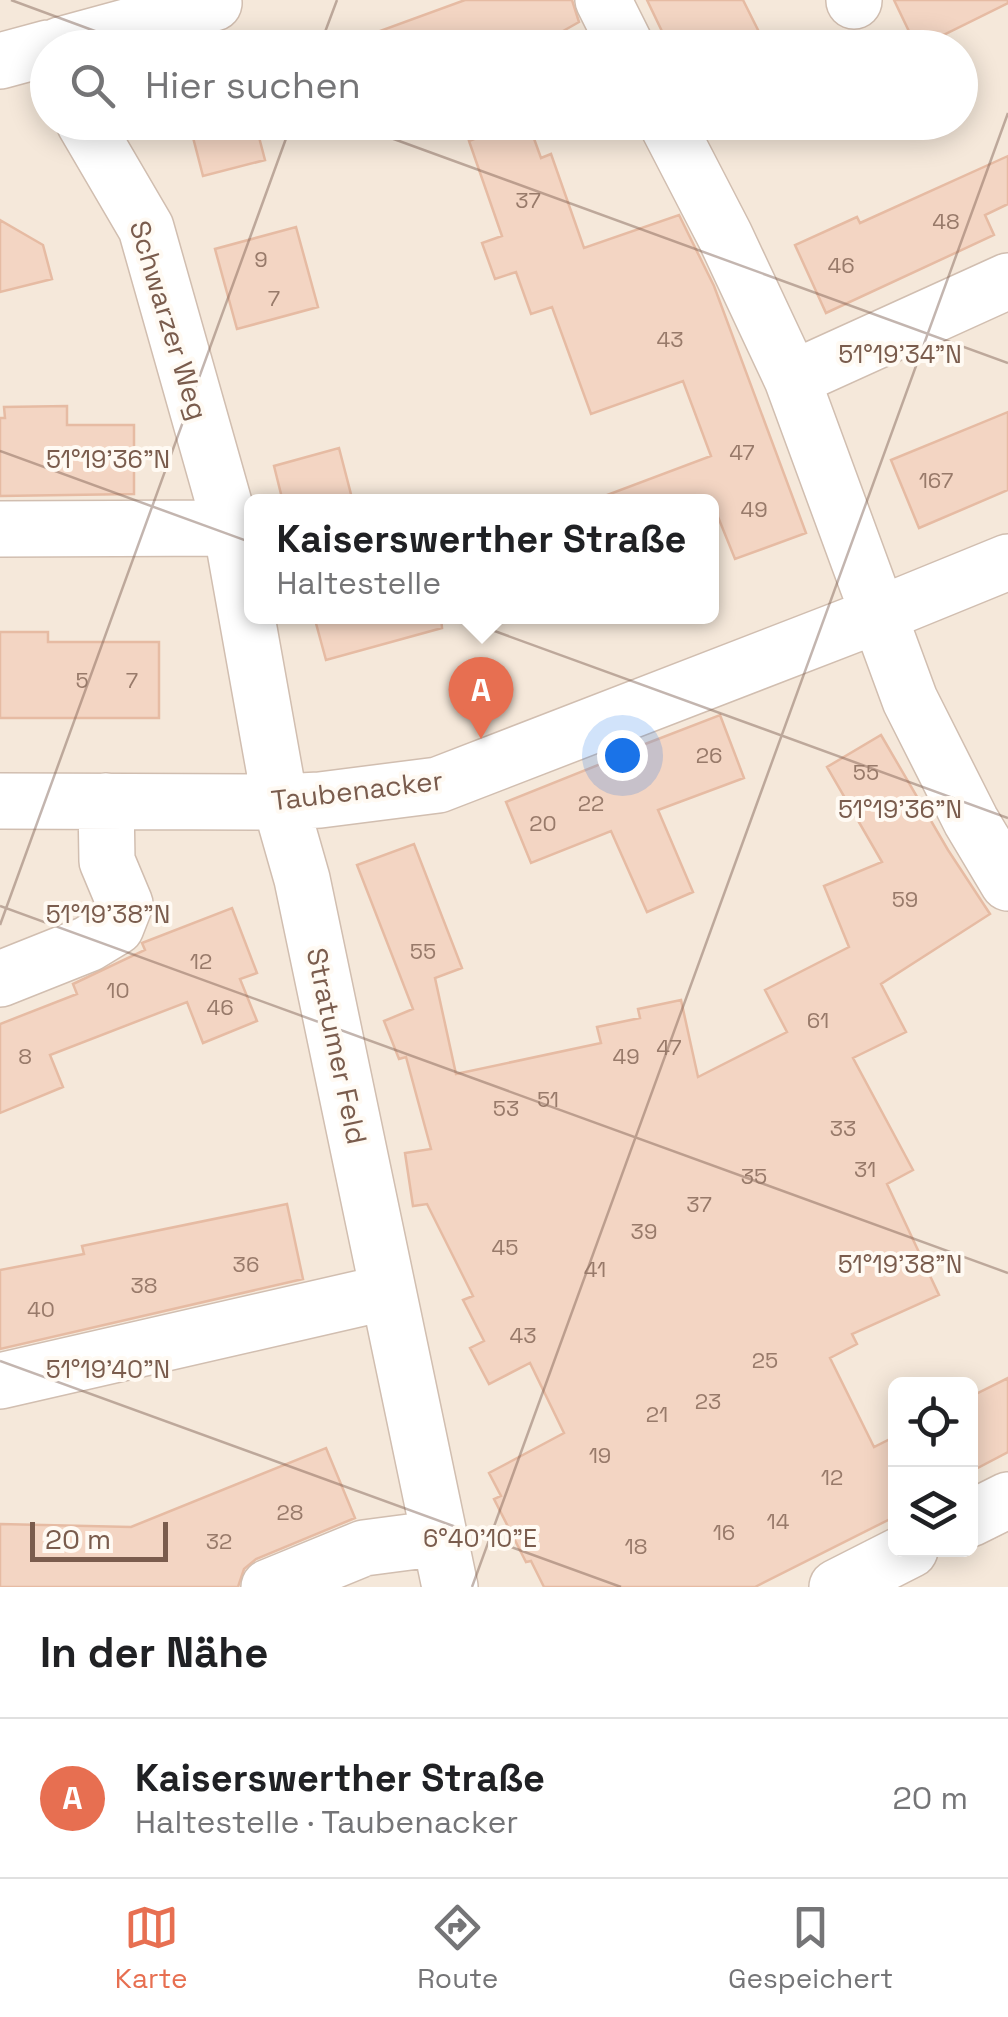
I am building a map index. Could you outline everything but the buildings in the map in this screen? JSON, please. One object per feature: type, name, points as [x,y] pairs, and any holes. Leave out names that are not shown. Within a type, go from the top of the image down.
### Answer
[{"type":"street","points":[[603,0],[619,30]]},
{"type":"street","points":[[118,30],[214,4]]},
{"type":"street","points":[[0,61],[30,53]]},
{"type":"street","name":"Schwarzer Weg","points":[[95,140],[146,228],[231,528],[244,601]]},
{"type":"street","points":[[675,140],[792,379],[910,700],[971,821],[1008,883]]},
{"type":"street","points":[[792,379],[1008,282]]},
{"type":"street","points":[[0,529],[231,528]]},
{"type":"street","name":"Taubenacker","points":[[0,802],[280,802],[438,785],[1008,562]]},
{"type":"street","name":"Schwarzer Weg","points":[[248,624],[280,802]]},
{"type":"street","points":[[0,979],[88,944],[116,927],[125,904],[106,861],[106,801]]},
{"type":"street","name":"Stratumer Feld","points":[[269,1587],[364,1548],[445,1563],[302,879],[280,802]]},
{"type":"street","points":[[0,1380],[388,1292]]},
{"type":"street","points":[[978,1515],[1008,1500]]},
{"type":"street","points":[[837,1587],[896,1557]]},
{"type":"shaded area","points":[[0,0],[1008,0],[1008,1587],[0,1587]]},
{"type":"place","name":"Kaiserswerther Straße","points":[[481,739]]}]
